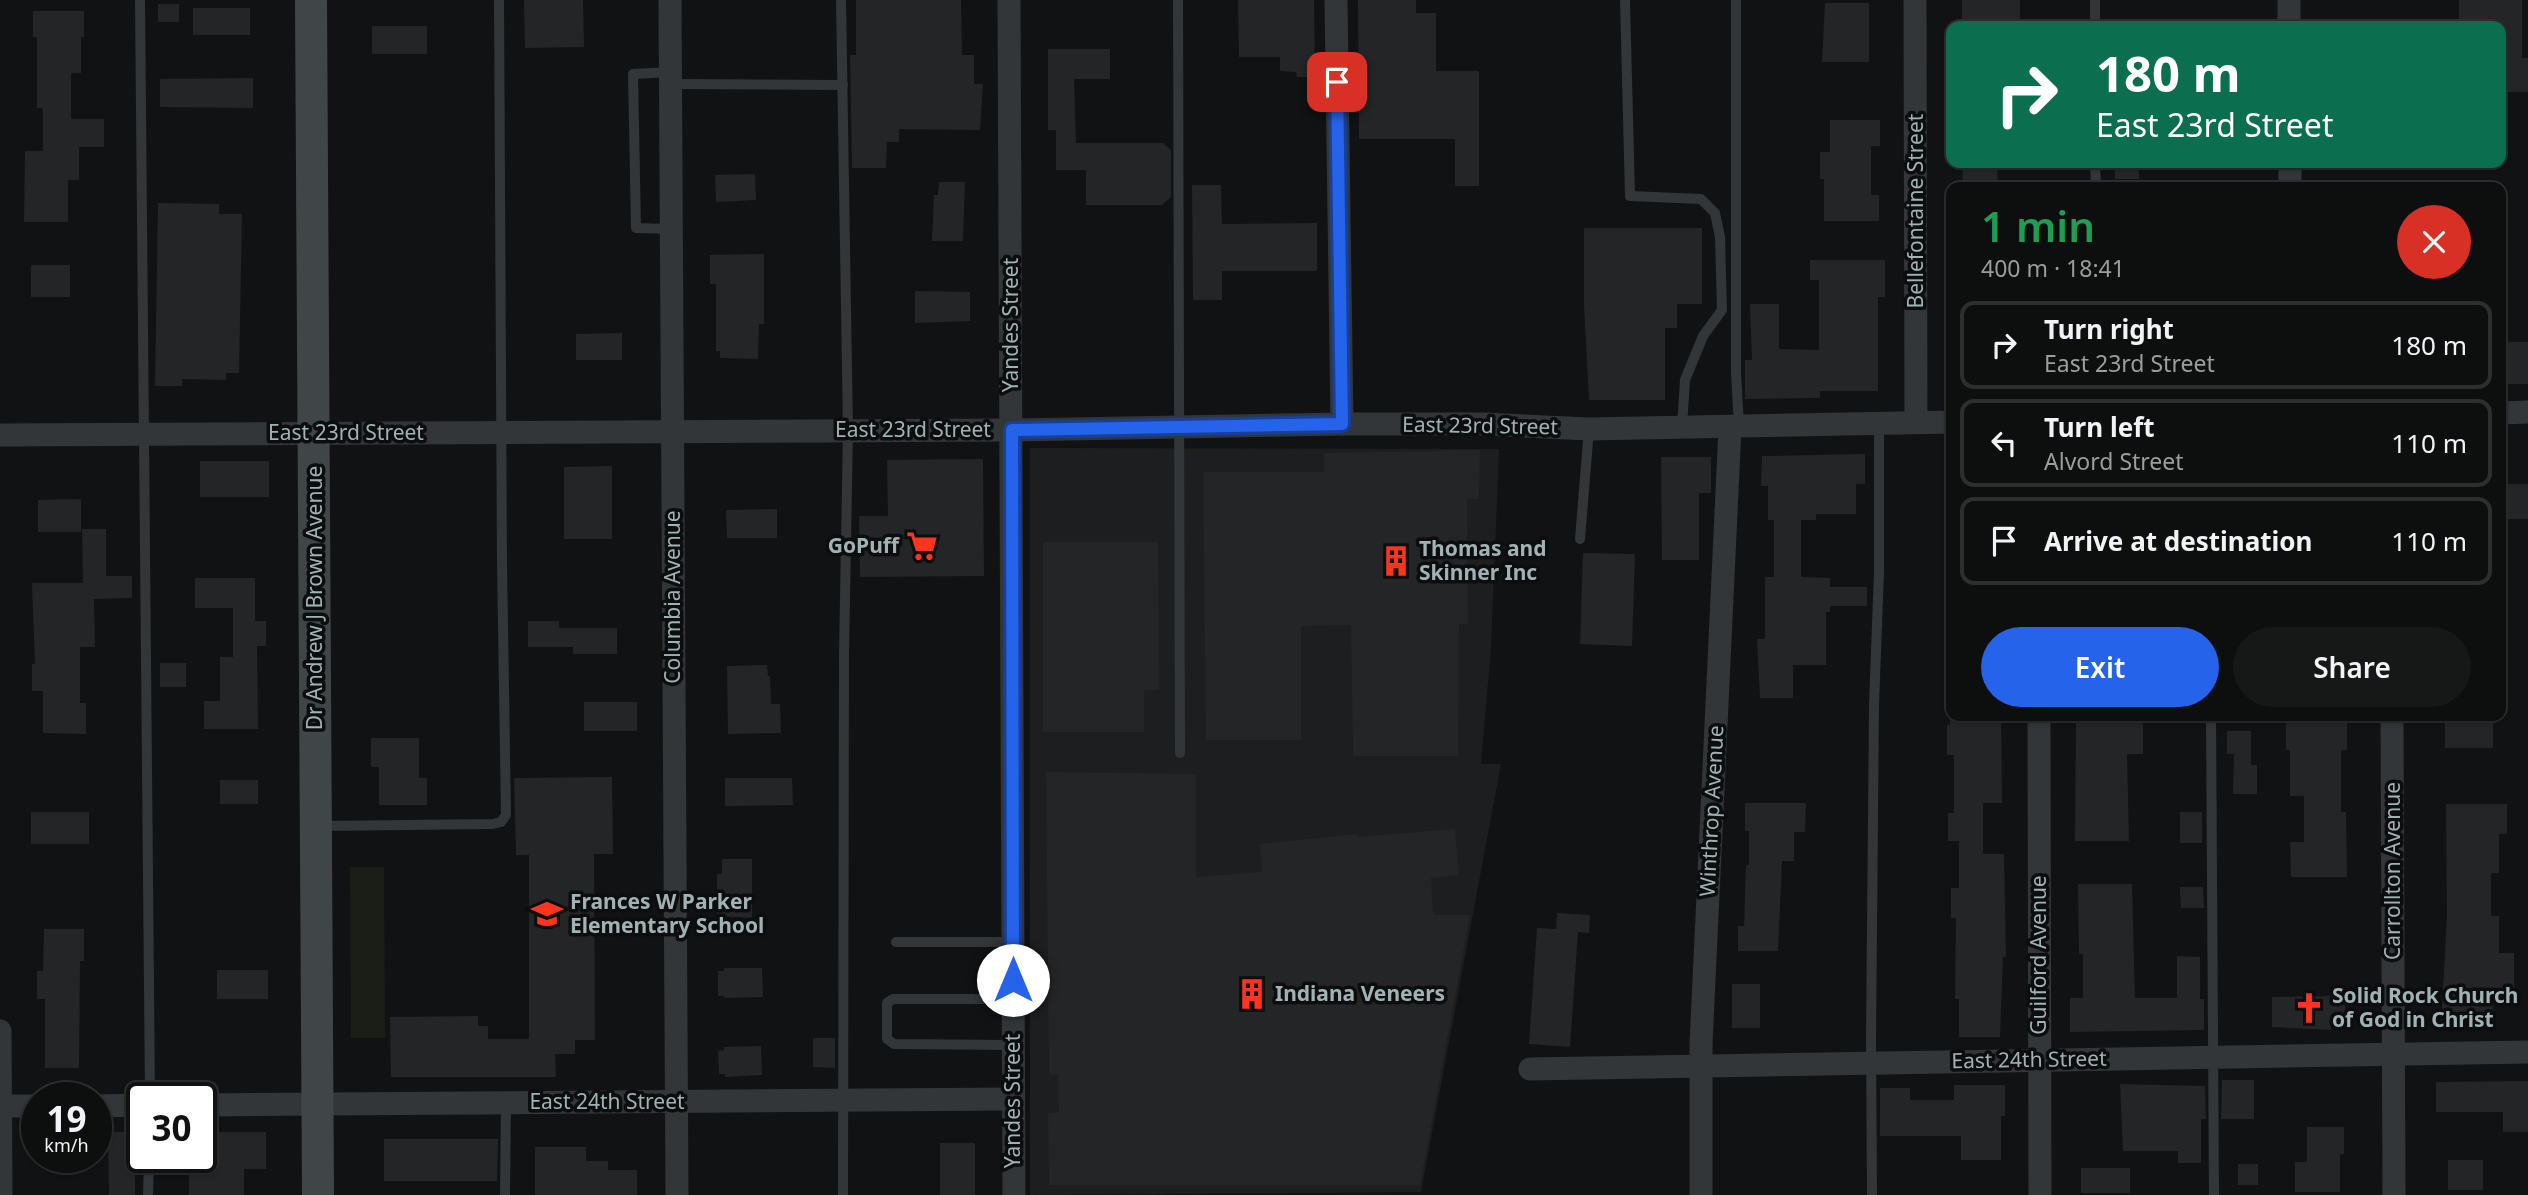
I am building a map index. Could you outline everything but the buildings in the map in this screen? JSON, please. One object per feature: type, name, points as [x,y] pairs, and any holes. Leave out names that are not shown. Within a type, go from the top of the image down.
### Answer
[{"type":"main road","name":"Dr Andrew J Brown Avenue","points":[[312,0],[318,1195]]},
{"type":"street","name":"Columbia Avenue","points":[[670,0],[677,1195]]},
{"type":"street","name":"Yandes Street","points":[[1009,0],[1014,1195]]},
{"type":"street","points":[[1336,0],[1342,424]]},
{"type":"street","name":"Bellefontaine Street","points":[[1916,0],[1916,422]]},
{"type":"street","points":[[2289,0],[2290,21]]},
{"type":"street","points":[[2506,413],[2528,412]]},
{"type":"street","name":"East 23rd Street","points":[[0,435],[1012,430],[1342,424],[1484,424],[1589,429],[1946,422]]},
{"type":"street","name":"Winthrop Avenue","points":[[1701,1195],[1700,1065],[1735,427]]},
{"type":"street","name":"Guilford Avenue","points":[[2039,721],[2040,1195]]},
{"type":"street","name":"Carrollton Avenue","points":[[2392,721],[2394,1195]]},
{"type":"street","points":[[0,1031],[1,1195]]},
{"type":"street","name":"East 24th Street","points":[[1530,1069],[2528,1052]]},
{"type":"street","name":"East 24th Street","points":[[217,1105],[1012,1099]]},
{"type":"street","points":[[0,1106],[21,1106]]},
{"type":"lane","points":[[140,0],[150,1082]]},
{"type":"lane","points":[[316,826],[493,824],[501,822],[506,815],[499,0]]},
{"type":"lane","points":[[841,0],[848,430],[844,654],[843,1195]]},
{"type":"lane","points":[[1178,0],[1180,753]]},
{"type":"lane","points":[[1625,0],[1630,196],[1700,199],[1715,214],[1720,237],[1722,310],[1703,336],[1685,380],[1682,428]]},
{"type":"lane","points":[[1735,427],[1736,0]]},
{"type":"lane","points":[[2095,0],[2095,21]]},
{"type":"lane","points":[[671,229],[636,228],[633,74],[843,85]]},
{"type":"lane","points":[[1872,1195],[1874,704],[1879,572],[1880,423]]},
{"type":"lane","points":[[1580,539],[1589,429]]},
{"type":"lane","points":[[2211,721],[2214,1195]]},
{"type":"lane","points":[[896,942],[1013,942]]},
{"type":"lane","points":[[1013,999],[893,999],[887,1003],[887,1039],[894,1044],[1013,1045]]},
{"type":"lane","points":[[505,1195],[506,1102]]},
{"type":"lane","points":[[148,1195],[149,1173]]},
{"type":"shaded area","points":[[1030,448],[1499,449],[1491,648],[1481,764],[1501,764],[1421,1192],[1030,1195]]},
{"type":"shaded area","points":[[350,867],[384,867],[385,1038],[351,1038]]},
{"type":"place","name":"GoPuff","points":[[922,546]]},
{"type":"place","name":"Thomas and Skinner Inc","points":[[1396,561]]},
{"type":"place","name":"Frances W Parker Elementary School","points":[[547,914]]},
{"type":"place","name":"Indiana Veneers","points":[[1252,994]]},
{"type":"place","name":"Solid Rock Church of God in Christ","points":[[2309,1008]]},
{"type":"route","points":[[1013,980],[1012,430],[1342,424],[1337,82]]}]
